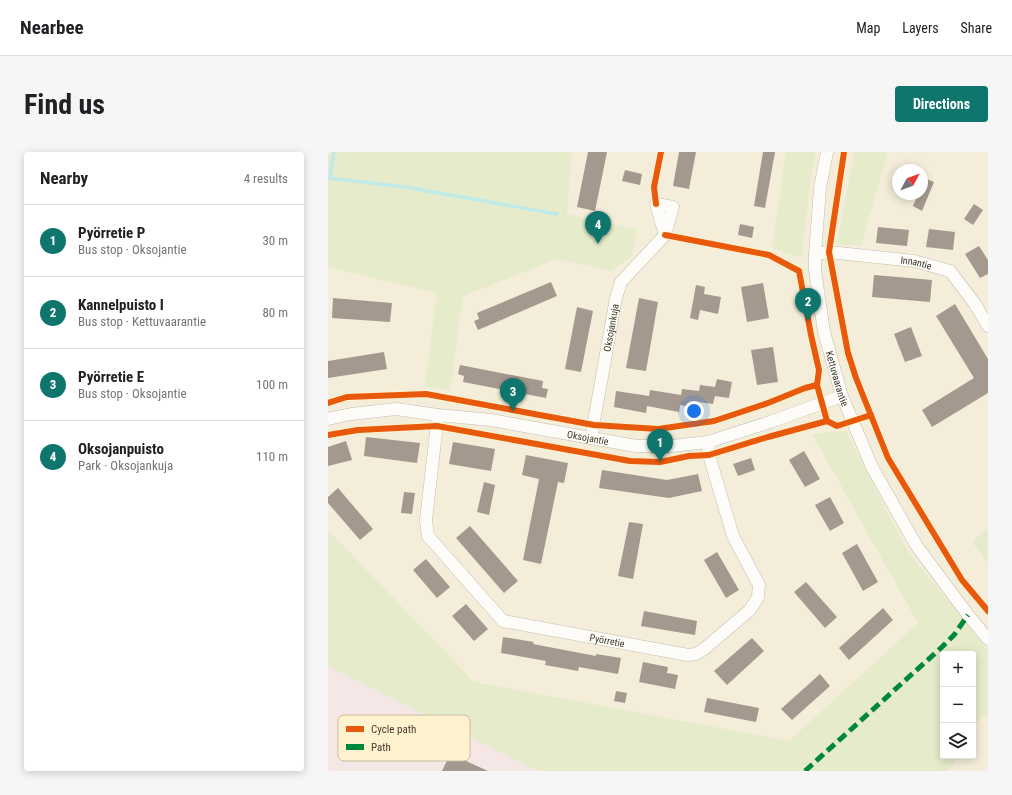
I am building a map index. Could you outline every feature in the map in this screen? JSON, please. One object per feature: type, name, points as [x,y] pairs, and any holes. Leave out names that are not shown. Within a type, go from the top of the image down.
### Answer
[{"type":"street","name":"Kettuvaarantie","points":[[827,152],[820,188],[815,270],[824,332],[842,396],[872,467],[916,545],[968,615],[988,639]]},
{"type":"street","name":"Oksojankuja","points":[[591,438],[616,298],[621,282],[665,235]]},
{"type":"street","name":"Innantie","points":[[815,254],[829,252],[914,261],[950,271],[975,304],[988,326]]},
{"type":"street","name":"Oksojantie","points":[[328,419],[352,414],[396,409],[491,420],[636,446],[672,446],[708,442],[770,422],[842,396]]},
{"type":"street","name":"Pyörretie","points":[[438,415],[426,520],[428,536],[503,621],[688,655],[696,654],[704,649],[750,610],[758,597],[759,585],[733,536],[709,455],[708,442]]},
{"type":"shaded area","points":[[328,666],[426,715],[338,715],[338,761],[470,761],[470,737],[539,771],[328,771]]},
{"type":"green space","points":[[328,152],[572,152],[567,214],[638,230],[631,257],[611,271],[557,259],[463,296],[450,391],[425,386],[437,293],[328,267]]},
{"type":"green space","points":[[786,152],[816,152],[810,183],[802,258],[772,248]]},
{"type":"green space","points":[[854,152],[888,152],[861,246],[837,244]]},
{"type":"green space","points":[[846,431],[907,550],[988,651],[988,718],[982,714],[976,725],[976,651],[940,651],[940,759],[956,759],[949,771],[539,771],[470,737],[470,715],[426,715],[328,666],[328,530],[474,682],[789,741],[918,623],[812,434]]},
{"type":"green space","points":[[988,528],[988,564],[972,542]]},
{"type":"building","points":[[588,152],[607,152],[595,211],[577,207]]},
{"type":"building","points":[[679,152],[696,152],[689,189],[673,186]]},
{"type":"building","points":[[763,152],[775,152],[765,208],[754,206]]},
{"type":"building","points":[[625,170],[642,174],[640,185],[622,181]]},
{"type":"building","points":[[928,180],[934,182],[928,196]]},
{"type":"building","points":[[916,200],[927,200],[922,211],[913,206]]},
{"type":"building","points":[[974,204],[983,210],[973,225],[964,219]]},
{"type":"building","points":[[740,224],[754,227],[752,238],[738,235]]},
{"type":"building","points":[[878,227],[909,230],[907,246],[876,243]]},
{"type":"building","points":[[929,229],[955,232],[953,250],[926,247]]},
{"type":"building","points":[[979,246],[988,260],[988,274],[980,278],[965,254]]},
{"type":"building","points":[[874,275],[932,280],[930,302],[872,297]]},
{"type":"building","points":[[551,282],[557,296],[478,330],[474,321],[479,319],[477,313]]},
{"type":"building","points":[[763,283],[769,318],[747,322],[741,287]]},
{"type":"building","points":[[696,285],[705,287],[704,294],[721,297],[718,314],[700,310],[698,320],[690,318]]},
{"type":"building","points":[[333,298],[392,303],[390,322],[332,318]]},
{"type":"building","points":[[639,298],[658,302],[646,371],[626,368]]},
{"type":"building","points":[[955,304],[988,359],[988,393],[932,427],[922,410],[974,378],[936,316]]},
{"type":"building","points":[[577,307],[593,311],[581,372],[565,369]]},
{"type":"building","points":[[911,327],[922,356],[905,362],[894,334]]},
{"type":"building","points":[[773,347],[778,382],[757,385],[751,350]]},
{"type":"building","points":[[384,352],[387,369],[328,378],[328,361]]},
{"type":"building","points":[[460,365],[543,381],[542,388],[548,389],[546,398],[463,382],[464,376],[458,374]]},
{"type":"building","points":[[717,379],[732,382],[729,398],[715,396],[713,404],[698,402],[696,408],[680,405],[679,412],[647,406],[646,413],[614,407],[616,391],[649,396],[650,390],[681,395],[682,389],[699,391],[700,385],[715,387]]},
{"type":"building","points":[[366,437],[420,443],[417,463],[364,456]]},
{"type":"building","points":[[346,441],[352,460],[328,466],[328,447]]},
{"type":"building","points":[[453,442],[495,449],[491,471],[449,464]]},
{"type":"building","points":[[804,451],[820,479],[805,487],[789,460]]},
{"type":"building","points":[[526,455],[568,463],[564,483],[558,482],[541,564],[523,560],[539,479],[522,475]]},
{"type":"building","points":[[751,458],[755,470],[738,476],[733,464]]},
{"type":"building","points":[[602,470],[667,480],[698,474],[702,491],[669,498],[599,488]]},
{"type":"building","points":[[484,482],[495,485],[489,515],[477,512]]},
{"type":"building","points":[[338,488],[373,529],[360,540],[328,503],[328,497]]},
{"type":"building","points":[[404,492],[415,493],[412,514],[401,513]]},
{"type":"building","points":[[830,497],[844,523],[830,531],[815,505]]},
{"type":"building","points":[[629,522],[643,524],[633,579],[618,576]]},
{"type":"building","points":[[470,526],[518,581],[504,593],[456,538]]},
{"type":"building","points":[[857,544],[878,582],[863,591],[842,553]]},
{"type":"building","points":[[717,552],[739,590],[726,598],[704,560]]},
{"type":"building","points":[[426,559],[450,587],[437,598],[413,570]]},
{"type":"building","points":[[806,582],[837,617],[825,628],[794,592]]},
{"type":"building","points":[[466,604],[488,629],[474,641],[452,616]]},
{"type":"building","points":[[883,608],[893,620],[849,660],[839,648]]},
{"type":"building","points":[[644,611],[697,621],[695,635],[641,626]]},
{"type":"building","points":[[503,637],[534,642],[533,644],[596,656],[596,654],[621,658],[618,674],[579,667],[578,671],[545,665],[546,661],[501,653]]},
{"type":"building","points":[[752,638],[764,651],[727,685],[714,671]]},
{"type":"building","points":[[643,662],[668,667],[667,673],[678,675],[675,689],[639,682]]},
{"type":"building","points":[[820,674],[830,686],[792,720],[781,709]]},
{"type":"building","points":[[616,691],[627,693],[625,703],[614,701]]},
{"type":"building","points":[[707,698],[759,708],[756,722],[704,712]]},
{"type":"building","points":[[447,761],[466,761],[488,771],[442,771]]},
{"type":"waterway","points":[[330,178],[334,152]]},
{"type":"waterway","points":[[328,178],[405,187],[557,214]]},
{"type":"marked path","points":[[805,771],[942,647],[954,635],[968,615]]},
{"type":"cycle path","points":[[656,204],[654,187],[661,152]]},
{"type":"cycle path","points":[[844,152],[829,252],[848,353],[856,378],[888,458],[962,580],[988,611]]},
{"type":"cycle path","points":[[665,235],[769,255],[799,271],[819,370],[817,385],[827,421]]},
{"type":"cycle path","points":[[328,403],[347,397],[426,394],[594,425],[658,429],[714,421],[817,385]]},
{"type":"cycle path","points":[[328,435],[358,430],[437,426],[630,461],[660,462],[689,456],[709,455],[827,421],[837,426],[871,415]]},
{"type":"place","name":"Oksojanpuisto","points":[[598,244]]},
{"type":"place","name":"Kannelpuisto I","points":[[808,321]]},
{"type":"place","name":"Pyörretie E","points":[[513,411]]},
{"type":"place","name":"Pyörretie P","points":[[660,462]]}]
